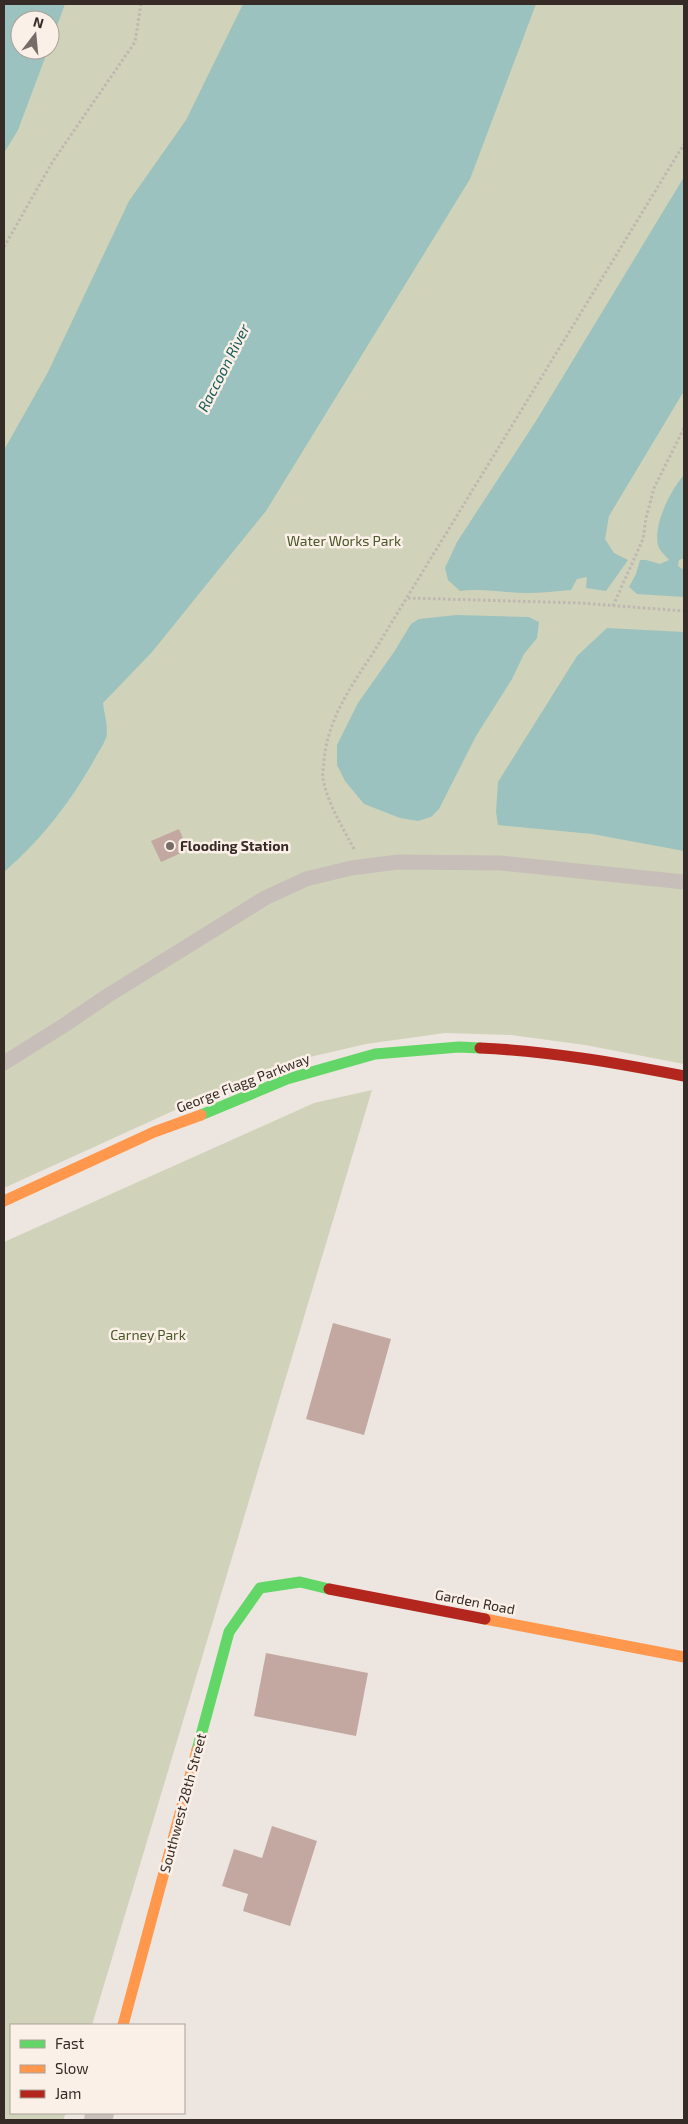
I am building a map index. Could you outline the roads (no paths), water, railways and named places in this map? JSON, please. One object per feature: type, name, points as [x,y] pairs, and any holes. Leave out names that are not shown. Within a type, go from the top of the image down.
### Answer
[{"type":"street","name":"George Flagg Parkway","points":[[4,1201],[154,1132],[287,1079],[375,1054],[449,1048],[508,1049],[611,1062],[684,1076]]},
{"type":"street","name":"Garden Road","points":[[260,1588],[300,1582],[346,1593],[684,1657]]},
{"type":"street","name":"Southwest 28th Street","points":[[123,2024],[229,1632],[260,1588]]},
{"type":"lane","points":[[4,1063],[265,898],[306,879],[363,866],[398,862],[500,863],[684,882]]},
{"type":"lane","points":[[4,1048],[19,1052]]},
{"type":"water","points":[[4,4],[65,4],[60,18],[60,10],[10,10],[10,60],[44,60],[18,130],[4,153]]},
{"type":"water","name":"Raccoon River","points":[[243,4],[536,4],[470,179],[266,511],[152,652],[103,703],[107,734],[93,762],[53,821],[4,872],[4,450],[48,372],[129,201],[186,120]]},
{"type":"water","points":[[684,177],[684,391],[609,516],[605,539],[614,553],[628,560],[606,591],[586,588],[587,577],[577,579],[571,590],[527,593],[477,590],[460,591],[448,580],[445,568],[457,542],[536,421]]},
{"type":"water","points":[[684,475],[684,558],[679,560],[678,566],[684,570],[684,597],[637,594],[629,587],[636,574],[640,560],[660,564],[669,560],[659,548],[657,540],[658,530],[668,499]]},
{"type":"water","points":[[456,615],[529,617],[539,622],[537,638],[524,654],[512,679],[476,736],[439,809],[431,817],[418,821],[400,818],[364,804],[345,781],[337,765],[337,745],[358,703],[411,624],[419,619]]},
{"type":"water","points":[[607,628],[684,632],[684,851],[592,834],[498,825],[496,812],[498,782],[577,656]]},
{"type":"place","name":"Flooding Station","points":[[170,846]]},
{"type":"park label","name":"Water Works Park","points":[[344,541]]},
{"type":"park label","name":"Carney Park","points":[[148,1335]]}]
